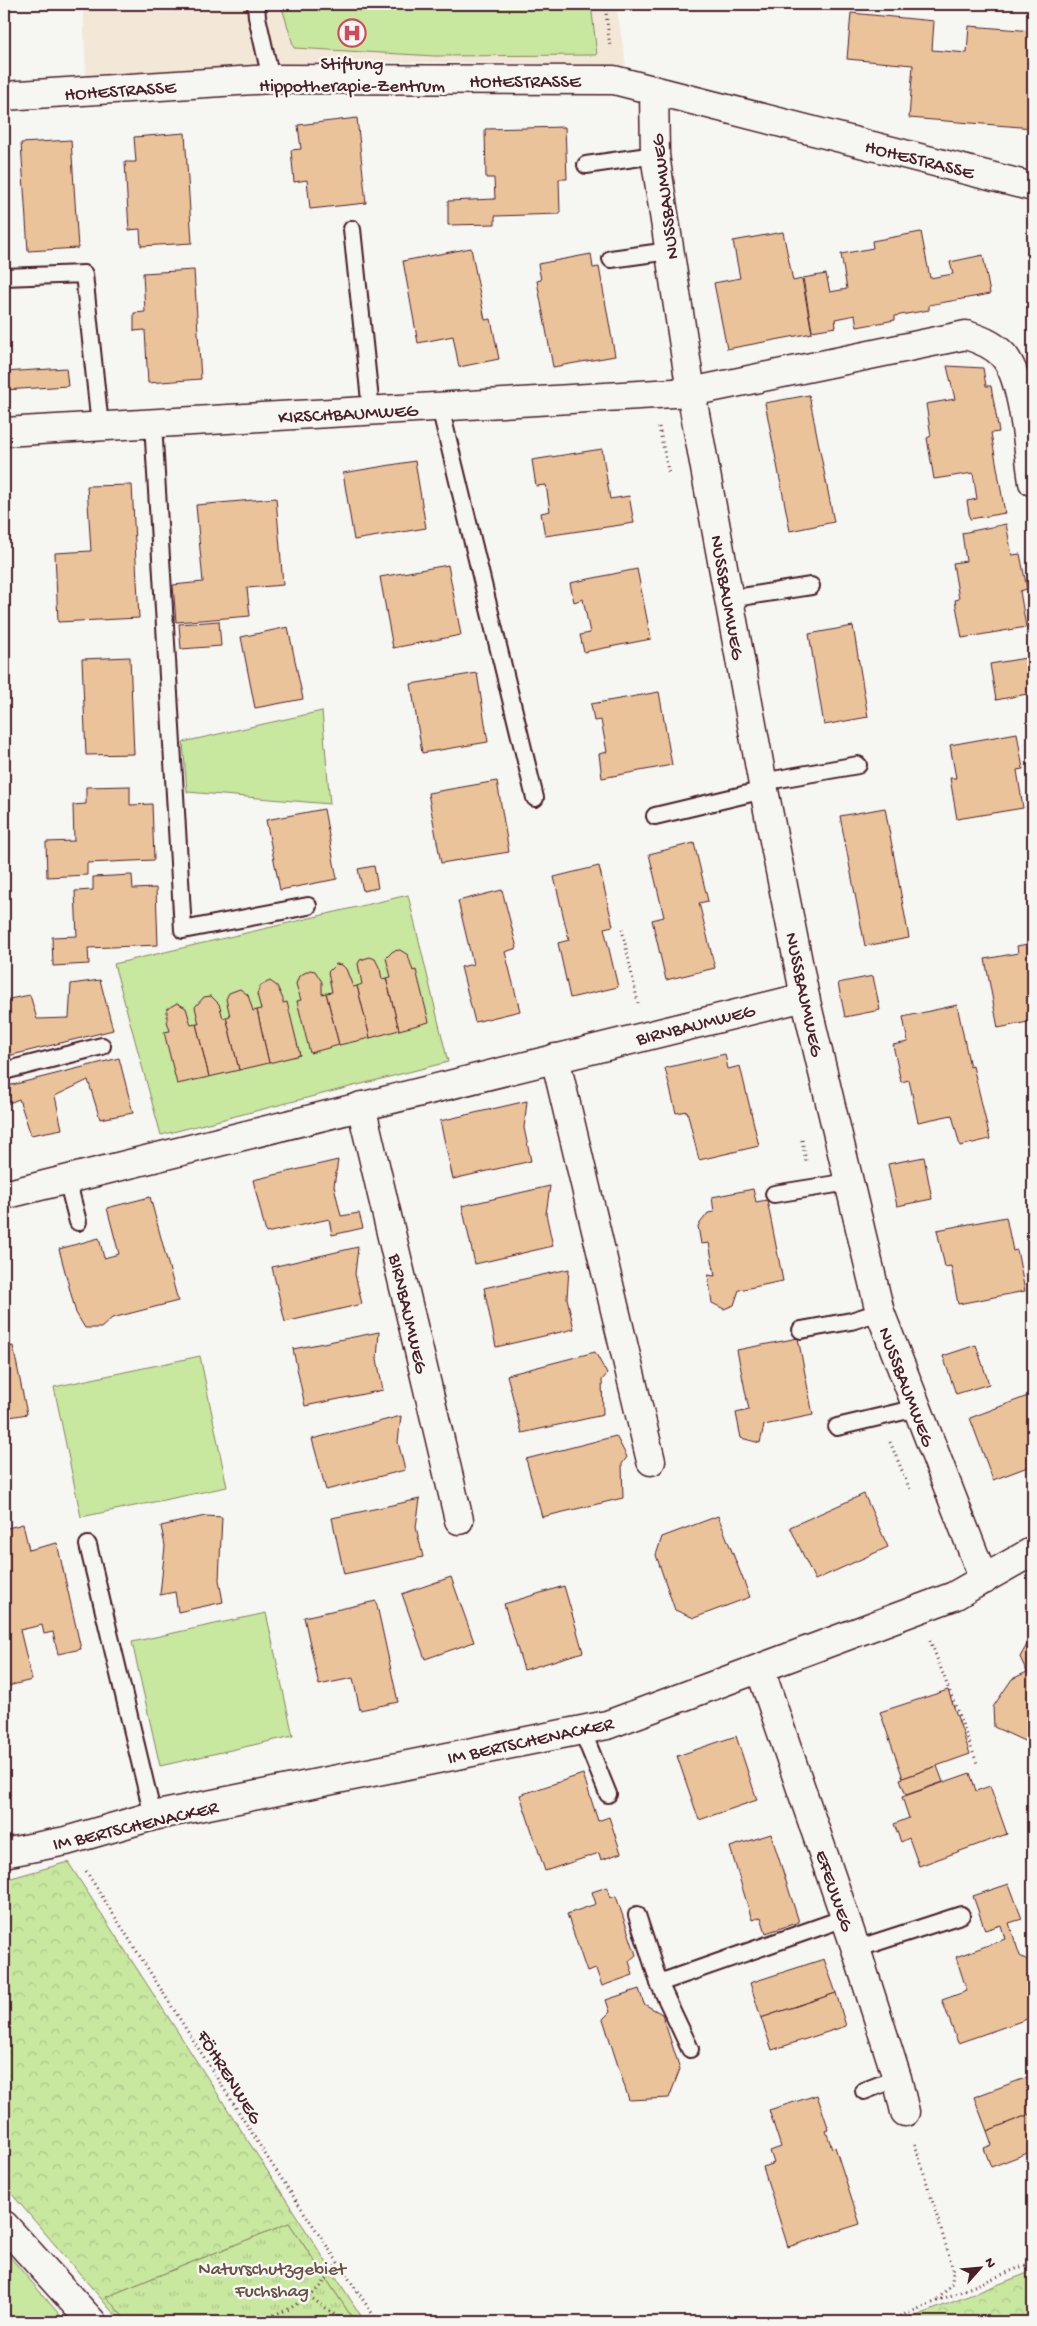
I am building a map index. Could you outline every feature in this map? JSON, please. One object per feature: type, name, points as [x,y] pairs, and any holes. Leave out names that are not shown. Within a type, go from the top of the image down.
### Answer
[{"type":"street","name":"HOHESTRASSE","points":[[4,96],[271,79],[614,80],[1033,187]]},
{"type":"street","name":"NUSSBAUMWEG","points":[[654,91],[655,156],[692,392],[763,786],[805,997],[880,1312],[984,1580]]},
{"type":"street","points":[[692,392],[966,335],[985,341],[1003,355],[1016,378],[1033,482]]},
{"type":"street","name":"KIRSCHBAUMWEG","points":[[4,432],[692,392]]},
{"type":"street","name":"BIRNBAUMWEG","points":[[4,1195],[645,1035],[805,997]]},
{"type":"street","points":[[555,1058],[651,1461]]},
{"type":"street","name":"BIRNBAUMWEG","points":[[361,1106],[459,1520]]},
{"type":"street","name":"IM BERTSCHENACKER","points":[[4,1853],[66,1841],[153,1816],[607,1725],[954,1596],[1033,1551]]},
{"type":"street","name":"EFEUWEG","points":[[760,1669],[856,1949],[897,2078],[905,2112]]},
{"type":"street","points":[[4,2225],[92,2322]]},
{"type":"lane","points":[[256,4],[257,17],[271,79]]},
{"type":"lane","points":[[586,165],[655,156]]},
{"type":"lane","points":[[352,229],[372,410]]},
{"type":"lane","points":[[611,259],[669,252]]},
{"type":"lane","points":[[4,277],[84,274],[100,426]]},
{"type":"lane","points":[[440,407],[535,798]]},
{"type":"lane","points":[[153,423],[183,930],[308,906]]},
{"type":"lane","points":[[729,599],[811,586]]},
{"type":"lane","points":[[654,816],[763,786],[858,765]]},
{"type":"lane","points":[[4,1071],[102,1046]]},
{"type":"lane","points":[[67,1179],[78,1222]]},
{"type":"lane","points":[[774,1194],[849,1182]]},
{"type":"lane","points":[[801,1330],[851,1321],[880,1312]]},
{"type":"lane","points":[[837,1426],[917,1408]]},
{"type":"lane","points":[[88,1545],[153,1816]]},
{"type":"lane","points":[[582,1730],[608,1794]]},
{"type":"lane","points":[[637,1915],[660,1982],[690,2048]]},
{"type":"lane","points":[[856,1949],[962,1915]]},
{"type":"lane","points":[[660,1982],[845,1918]]},
{"type":"lane","points":[[864,2092],[897,2078]]},
{"type":"path","points":[[605,4],[614,80]]},
{"type":"path","points":[[622,929],[645,1035]]},
{"type":"path","points":[[919,1610],[977,1763]]},
{"type":"path","name":"FÖHRENWEG","points":[[66,1841],[269,2160],[378,2322]]},
{"type":"path","points":[[905,2112],[953,2269],[952,2283],[937,2301]]},
{"type":"path","points":[[886,2322],[1033,2262]]},
{"type":"path","points":[[255,2322],[289,2309],[319,2289],[338,2263]]},
{"type":"path","points":[[308,2296],[338,2317],[342,2322]]},
{"type":"shaded area","name":"Stiftung Hippotherapie-Zentrum","points":[[83,4],[616,4],[626,65],[346,61],[86,76]]},
{"type":"green space","points":[[281,4],[591,4],[597,55],[435,56],[294,48]]},
{"type":"green space","points":[[322,711],[330,804],[187,792],[183,742]]},
{"type":"green space","points":[[408,895],[448,1062],[161,1135],[114,964]]},
{"type":"green space","points":[[200,1356],[227,1487],[81,1517],[54,1387]]},
{"type":"green space","points":[[266,1613],[293,1736],[160,1766],[132,1642]]},
{"type":"green space","points":[[68,1862],[365,2322],[355,2322],[289,2223],[106,2297],[128,2322],[121,2322],[4,2185],[4,1880]]},
{"type":"green space","name":"Naturschutzgebiet Fuchshag","points":[[289,2223],[355,2322],[128,2322],[106,2297]]},
{"type":"green space","points":[[4,2250],[66,2322],[4,2322]]},
{"type":"green space","points":[[1033,2271],[1033,2322],[901,2322]]},
{"type":"water","points":[[315,2315],[328,2322],[284,2322],[285,2321]]},
{"type":"building","points":[[851,13],[934,21],[932,50],[967,53],[969,26],[1033,31],[1033,128],[909,118],[913,65],[847,59]]},
{"type":"building","points":[[357,118],[366,203],[310,209],[307,180],[294,182],[291,150],[301,149],[298,125]]},
{"type":"building","points":[[565,127],[567,179],[559,179],[560,214],[495,216],[495,224],[448,225],[448,201],[495,199],[494,178],[486,178],[485,129]]},
{"type":"building","points":[[185,133],[192,243],[141,246],[140,229],[129,230],[125,162],[136,162],[134,137]]},
{"type":"building","points":[[71,140],[78,248],[28,251],[21,143]]},
{"type":"building","points":[[783,232],[793,281],[802,279],[812,333],[727,349],[714,283],[740,278],[733,241]]},
{"type":"building","points":[[921,232],[930,278],[953,274],[950,262],[983,255],[990,294],[929,305],[929,310],[895,316],[895,320],[857,327],[855,315],[835,319],[836,327],[812,331],[803,278],[826,274],[830,292],[847,289],[841,254],[873,248],[872,241]]},
{"type":"building","points":[[471,248],[485,320],[491,319],[499,359],[459,367],[453,336],[418,343],[403,261]]},
{"type":"building","points":[[591,254],[593,268],[599,267],[615,356],[553,367],[537,281],[541,280],[538,264]]},
{"type":"building","points":[[194,270],[201,379],[148,383],[145,330],[134,331],[134,313],[145,312],[143,273]]},
{"type":"building","points":[[947,366],[983,368],[986,386],[991,386],[999,432],[991,433],[1005,513],[970,519],[967,501],[977,499],[973,473],[934,479],[927,438],[931,436],[926,404],[955,399]]},
{"type":"building","points":[[66,368],[68,386],[4,390],[4,372]]},
{"type":"building","points":[[809,395],[834,522],[790,531],[765,403]]},
{"type":"building","points":[[602,449],[610,499],[629,496],[634,523],[545,536],[541,513],[550,511],[546,485],[536,486],[532,460]]},
{"type":"building","points":[[415,461],[426,528],[354,540],[343,473]]},
{"type":"building","points":[[132,485],[139,618],[58,622],[55,553],[91,551],[87,486]]},
{"type":"building","points":[[276,498],[283,585],[247,588],[250,616],[176,622],[173,585],[203,582],[196,505]]},
{"type":"building","points":[[1006,524],[1012,555],[1020,554],[1027,589],[1020,591],[1026,627],[962,638],[955,600],[959,599],[953,563],[966,561],[962,533]]},
{"type":"building","points":[[448,565],[461,635],[393,648],[380,577]]},
{"type":"building","points":[[637,569],[651,639],[584,652],[580,635],[590,633],[583,599],[574,602],[570,583]]},
{"type":"building","points":[[219,621],[221,646],[181,649],[179,624]]},
{"type":"building","points":[[853,626],[868,717],[824,725],[809,634]]},
{"type":"building","points":[[288,627],[303,699],[255,708],[241,637]]},
{"type":"building","points":[[130,657],[134,754],[86,755],[82,659]]},
{"type":"building","points":[[1026,658],[1032,693],[996,700],[990,664]]},
{"type":"building","points":[[477,673],[488,742],[422,753],[411,684]]},
{"type":"building","points":[[659,692],[672,765],[602,778],[599,754],[607,752],[601,720],[594,721],[591,704]]},
{"type":"building","points":[[1017,733],[1023,769],[1017,770],[1023,808],[957,819],[950,778],[956,778],[950,745]]},
{"type":"building","points":[[497,781],[509,852],[441,863],[428,793]]},
{"type":"building","points":[[130,786],[130,805],[152,804],[154,860],[87,863],[87,875],[47,877],[46,842],[74,841],[73,805],[86,804],[86,787]]},
{"type":"building","points":[[885,808],[909,938],[865,946],[840,816]]},
{"type":"building","points":[[324,809],[337,879],[280,890],[266,820]]},
{"type":"building","points":[[694,843],[708,901],[699,903],[715,968],[666,980],[652,920],[664,917],[649,854]]},
{"type":"building","points":[[374,866],[378,888],[363,891],[358,869]]},
{"type":"building","points":[[599,866],[613,926],[604,928],[618,987],[570,998],[558,943],[569,940],[554,877]]},
{"type":"building","points":[[132,875],[133,889],[156,888],[158,945],[88,948],[89,964],[53,966],[52,937],[77,936],[75,891],[93,890],[93,877]]},
{"type":"building","points":[[502,890],[517,948],[505,952],[520,1011],[475,1022],[461,967],[473,964],[458,901]]},
{"type":"building","points":[[1033,943],[1033,1021],[998,1028],[985,959],[1018,953],[1017,946]]},
{"type":"building","points":[[400,950],[408,955],[413,971],[416,970],[429,1022],[399,1030],[386,978],[391,977],[386,958],[393,951]]},
{"type":"building","points":[[370,957],[375,959],[382,979],[386,978],[399,1030],[370,1038],[357,986],[362,984],[358,964],[360,960]]},
{"type":"building","points":[[336,964],[342,965],[346,969],[353,987],[357,986],[370,1038],[339,1045],[326,993],[332,992],[328,972]]},
{"type":"building","points":[[310,970],[315,971],[322,982],[322,994],[326,993],[339,1045],[310,1053],[297,1001],[301,1000],[296,984],[299,976]]},
{"type":"building","points":[[873,976],[880,1010],[845,1017],[838,983]]},
{"type":"building","points":[[100,980],[113,1030],[4,1057],[4,1000],[30,995],[37,1019],[69,1018],[71,984]]},
{"type":"building","points":[[270,981],[277,986],[283,1003],[287,1002],[300,1055],[269,1063],[257,1010],[261,1009],[257,994],[260,986]]},
{"type":"building","points":[[240,989],[248,995],[253,1011],[257,1010],[269,1063],[239,1070],[226,1017],[230,1016],[226,999],[229,993]]},
{"type":"building","points":[[211,996],[219,1004],[223,1018],[226,1017],[239,1070],[209,1077],[196,1024],[199,1024],[195,1007],[204,997]]},
{"type":"building","points":[[177,1003],[186,1008],[191,1025],[196,1024],[209,1077],[177,1084],[164,1032],[170,1031],[167,1021],[167,1009]]},
{"type":"building","points":[[957,1005],[970,1067],[973,1066],[990,1139],[960,1146],[952,1115],[918,1122],[909,1080],[901,1082],[893,1045],[908,1042],[903,1017]]},
{"type":"building","points":[[725,1054],[728,1069],[740,1066],[759,1146],[699,1160],[687,1111],[676,1113],[665,1068]]},
{"type":"building","points":[[119,1058],[133,1113],[100,1119],[88,1080],[55,1096],[62,1129],[31,1135],[19,1099],[4,1105],[4,1087]]},
{"type":"building","points":[[527,1101],[524,1128],[531,1161],[453,1179],[440,1121]]},
{"type":"building","points":[[924,1157],[932,1199],[897,1206],[888,1164]]},
{"type":"building","points":[[338,1160],[334,1186],[341,1216],[359,1213],[363,1228],[332,1235],[329,1219],[266,1233],[253,1180]]},
{"type":"building","points":[[550,1186],[546,1214],[553,1246],[475,1264],[462,1206]]},
{"type":"building","points":[[753,1189],[756,1202],[767,1200],[783,1281],[739,1290],[734,1305],[724,1309],[712,1303],[708,1275],[715,1276],[709,1243],[701,1244],[698,1226],[708,1213],[714,1212],[712,1197]]},
{"type":"building","points":[[150,1197],[178,1301],[112,1318],[101,1328],[85,1328],[76,1313],[59,1249],[99,1238],[104,1258],[119,1254],[107,1208]]},
{"type":"building","points":[[1006,1217],[1013,1251],[1017,1250],[1025,1291],[958,1304],[951,1266],[945,1267],[937,1230]]},
{"type":"building","points":[[358,1247],[355,1274],[362,1304],[285,1322],[272,1267]]},
{"type":"building","points":[[569,1269],[567,1298],[574,1329],[496,1347],[484,1288]]},
{"type":"building","points":[[4,1294],[7,1309],[4,1310]]},
{"type":"building","points":[[379,1332],[377,1359],[383,1390],[305,1406],[293,1349]]},
{"type":"building","points":[[798,1338],[813,1415],[764,1425],[760,1443],[741,1438],[736,1413],[749,1410],[737,1350]]},
{"type":"building","points":[[976,1345],[989,1384],[956,1394],[943,1356]]},
{"type":"building","points":[[13,1346],[27,1414],[4,1418],[4,1348]]},
{"type":"building","points":[[595,1352],[607,1374],[602,1380],[603,1415],[522,1433],[507,1375]]},
{"type":"building","points":[[1033,1394],[1033,1465],[993,1480],[970,1418]]},
{"type":"building","points":[[401,1416],[398,1442],[405,1470],[326,1490],[312,1439]]},
{"type":"building","points":[[616,1436],[627,1457],[622,1464],[623,1498],[542,1517],[526,1459]]},
{"type":"building","points":[[864,1494],[888,1547],[815,1580],[790,1527]]},
{"type":"building","points":[[420,1499],[416,1527],[423,1557],[344,1574],[332,1518]]},
{"type":"building","points":[[205,1516],[222,1517],[219,1580],[223,1602],[178,1612],[175,1592],[160,1595],[165,1546],[161,1526]]},
{"type":"building","points":[[718,1516],[750,1597],[694,1618],[675,1610],[656,1555],[662,1537]]},
{"type":"building","points":[[23,1524],[29,1550],[57,1543],[81,1649],[58,1654],[53,1632],[44,1634],[42,1625],[20,1630],[32,1680],[4,1687],[4,1529]]},
{"type":"building","points":[[451,1577],[474,1642],[425,1659],[402,1594]]},
{"type":"building","points":[[564,1586],[583,1652],[524,1670],[504,1604]]},
{"type":"building","points":[[376,1601],[398,1702],[360,1710],[353,1678],[319,1685],[304,1617]]},
{"type":"building","points":[[1033,1634],[1033,1745],[994,1727],[993,1707],[1012,1679],[1027,1672],[1020,1657]]},
{"type":"building","points":[[948,1690],[970,1754],[903,1778],[880,1712]]},
{"type":"building","points":[[736,1736],[757,1800],[699,1820],[677,1756]]},
{"type":"building","points":[[937,1766],[943,1782],[906,1795],[900,1779]]},
{"type":"building","points":[[970,1773],[976,1791],[990,1786],[1007,1834],[919,1866],[909,1838],[901,1842],[894,1824],[909,1818],[902,1797]]},
{"type":"building","points":[[583,1774],[598,1821],[609,1817],[621,1853],[601,1860],[599,1853],[545,1871],[520,1795]]},
{"type":"building","points":[[771,1834],[799,1922],[766,1933],[761,1917],[752,1920],[730,1847]]},
{"type":"building","points":[[1009,1884],[1022,1919],[1009,1923],[1020,1956],[1033,1963],[1033,1976],[1029,1982],[1033,1993],[1033,2017],[958,2043],[942,2000],[967,1991],[956,1957],[1005,1939],[1001,1925],[985,1930],[973,1896]]},
{"type":"building","points":[[607,1887],[610,1898],[616,1896],[636,1955],[629,1961],[633,1975],[602,1986],[596,1969],[587,1972],[567,1914],[596,1904],[592,1892]]},
{"type":"building","points":[[824,1959],[836,1993],[761,2018],[750,1983]]},
{"type":"building","points":[[639,1989],[644,2004],[662,2014],[680,2069],[669,2098],[629,2100],[603,2019],[610,2012],[606,2000]]},
{"type":"building","points":[[836,1993],[846,2026],[772,2050],[761,2018]]},
{"type":"building","points":[[1028,2077],[1033,2090],[1033,2113],[987,2131],[974,2097]]},
{"type":"building","points":[[817,2095],[829,2130],[826,2131],[832,2148],[835,2147],[860,2224],[788,2247],[763,2167],[774,2163],[770,2151],[781,2147],[769,2110]]},
{"type":"building","points":[[1033,2113],[1033,2151],[991,2167],[984,2148],[992,2145],[987,2131]]},
{"type":"place","name":"Stiftung Hippotherapie-Zentrum","points":[[352,33]]}]
